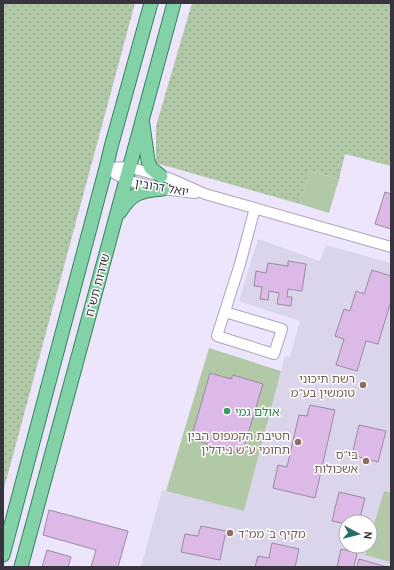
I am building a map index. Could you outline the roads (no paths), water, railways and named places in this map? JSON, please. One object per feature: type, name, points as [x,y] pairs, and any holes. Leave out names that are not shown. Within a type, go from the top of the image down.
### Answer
[{"type":"main road","name":"שדרות תש\"ח","points":[[3,555],[113,140],[151,3]]},
{"type":"main road","name":"שדרות תש\"ח","points":[[21,567],[174,3]]},
{"type":"main road","points":[[143,116],[148,160],[151,168],[161,176]]},
{"type":"main road","points":[[113,224],[126,203],[135,194],[163,189]]},
{"type":"street","name":"יואל דרובין","points":[[106,168],[127,173],[170,178],[204,194]]},
{"type":"street","name":"יואל דרובין","points":[[127,173],[163,189],[204,194],[391,247]]},
{"type":"street","points":[[225,312],[282,329],[274,354],[217,336],[256,208]]},
{"type":"place","name":"רשת תיכוני טומשין בע\"מ","points":[[363,385]]},
{"type":"place","name":"אולם גמי","points":[[227,411]]},
{"type":"place","name":"חטיבת הקמפוס הבין תחומי ע\"ש נ.ידלין","points":[[298,442]]},
{"type":"place","name":"בי\"ס אשכולות","points":[[366,461]]},
{"type":"place","name":"מקיף ב' ממ\"ד","points":[[230,533]]}]
